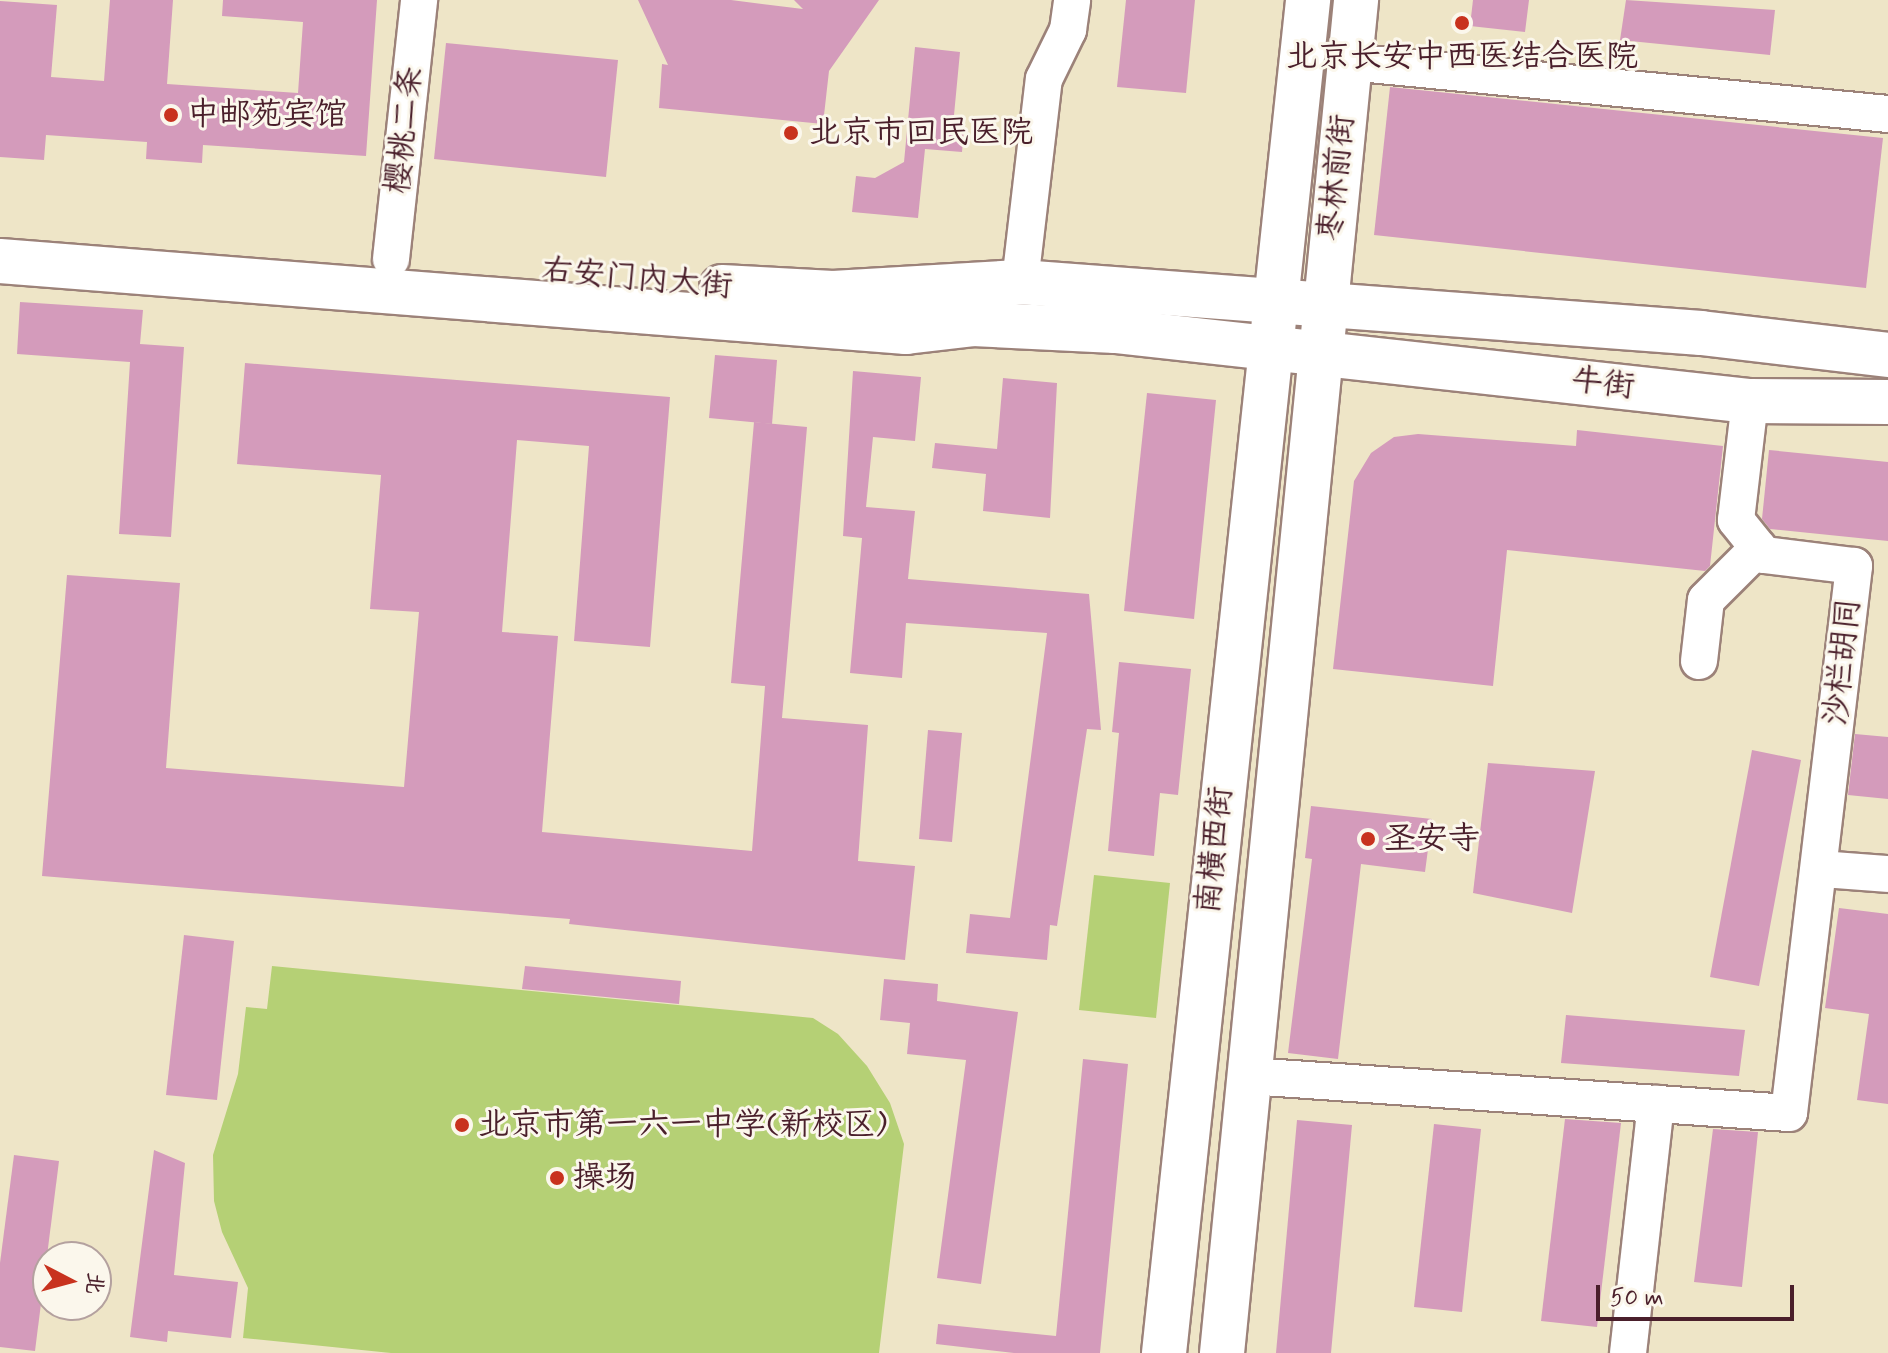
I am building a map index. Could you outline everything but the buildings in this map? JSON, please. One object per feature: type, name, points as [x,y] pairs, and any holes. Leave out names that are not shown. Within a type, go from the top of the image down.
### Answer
[{"type":"main road","name":"枣林前街","points":[[1272,326],[1308,0]]},
{"type":"main road","name":"枣林前街","points":[[1319,351],[1356,0]]},
{"type":"main road","name":"右安门内大街","points":[[0,232],[906,332],[973,324],[1115,331],[1272,326]]},
{"type":"main road","name":"右安门内大街","points":[[0,261],[389,273],[833,293],[1020,282],[1272,326]]},
{"type":"main road","name":"牛街","points":[[1272,326],[1322,308],[1701,333],[1888,355]]},
{"type":"main road","name":"牛街","points":[[1272,326],[1319,351],[1750,401],[1888,402]]},
{"type":"main road","name":"南横西街","points":[[1164,1353],[1272,326]]},
{"type":"main road","name":"南横西街","points":[[1222,1353],[1319,351]]},
{"type":"street","name":"樱桃二条","points":[[389,273],[419,0]]},
{"type":"street","points":[[1020,282],[1044,79],[1068,30],[1072,0]]},
{"type":"street","points":[[1349,62],[1888,114]]},
{"type":"street","points":[[1699,661],[1706,600],[1758,548],[1736,520],[1750,401]]},
{"type":"street","name":"沙栏胡同","points":[[1758,548],[1764,555],[1854,566],[1821,869]]},
{"type":"street","points":[[1249,1076],[1789,1113],[1821,869],[1888,874]]},
{"type":"street","points":[[1628,1353],[1656,1104]]},
{"type":"green space","points":[[1094,875],[1170,883],[1156,1018],[1079,1010]]},
{"type":"green space","name":"操场","points":[[272,966],[813,1018],[838,1034],[867,1066],[890,1103],[904,1144],[879,1353],[391,1353],[243,1338],[248,1288],[222,1232],[214,1201],[213,1155],[238,1074],[246,1007],[267,1009]]},
{"type":"place","name":"北京长安中西医结合医院","points":[[1462,23]]},
{"type":"place","name":"中邮苑宾馆","points":[[171,115]]},
{"type":"place","name":"北京市回民医院","points":[[791,133]]},
{"type":"place","name":"圣安寺","points":[[1368,839]]},
{"type":"place","name":"北京市第一六一中学(新校区)","points":[[462,1125]]},
{"type":"place","name":"操场","points":[[557,1178]]}]
